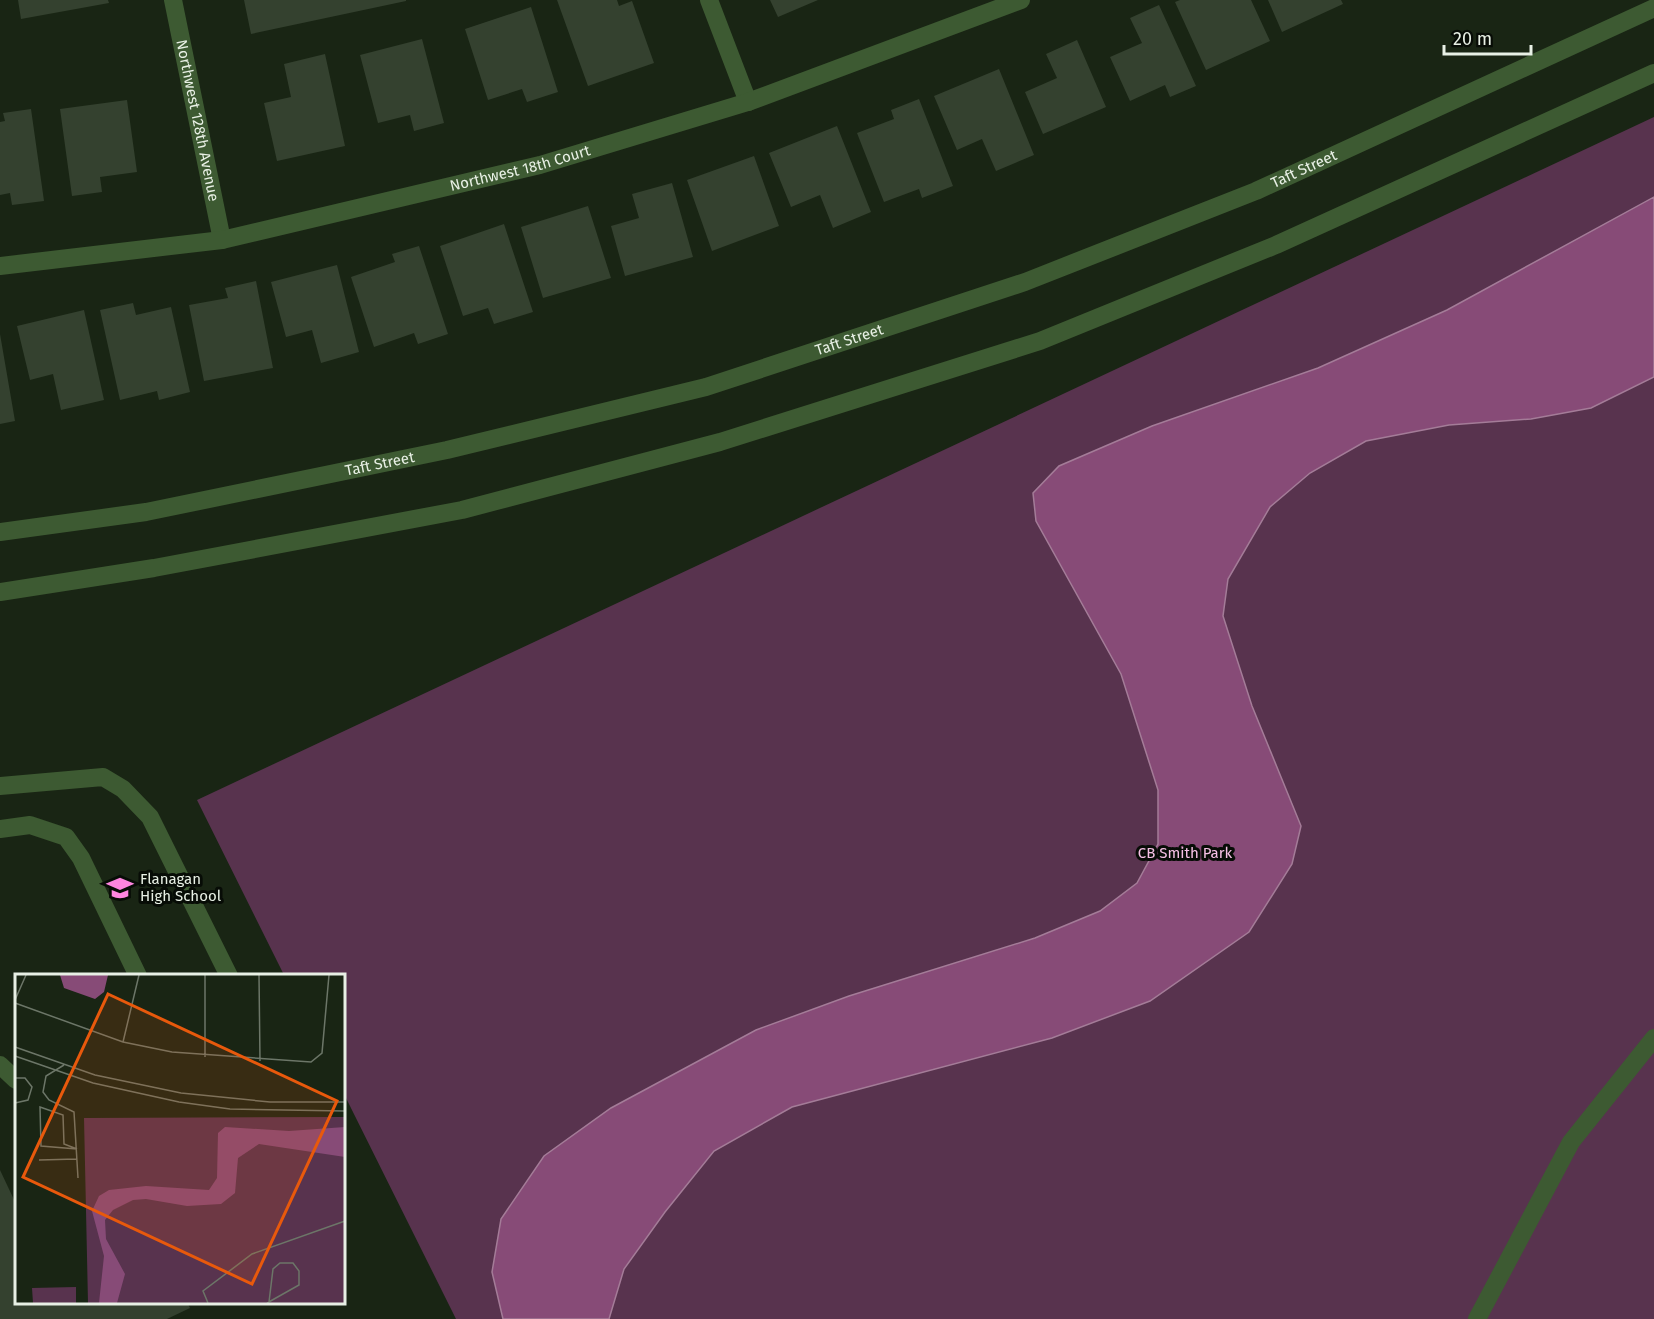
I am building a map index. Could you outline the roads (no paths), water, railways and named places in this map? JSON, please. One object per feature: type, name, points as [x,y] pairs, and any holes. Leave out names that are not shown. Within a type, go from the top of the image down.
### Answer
[{"type":"street","name":"Northwest 128th Avenue","points":[[173,0],[222,240]]},
{"type":"street","points":[[709,0],[748,102]]},
{"type":"street","name":"Northwest 18th Court","points":[[0,266],[222,240],[540,165],[748,102],[1020,0]]},
{"type":"street","name":"Taft Street","points":[[0,532],[146,512],[447,450],[706,387],[1025,282],[1256,191],[1654,8]]},
{"type":"street","points":[[0,592],[154,568],[462,510],[720,442],[1040,341],[1276,245],[1654,73]]},
{"type":"street","points":[[0,786],[103,777],[123,789],[150,817],[228,974]]},
{"type":"street","points":[[0,829],[30,825],[66,837],[81,858],[138,974]]},
{"type":"street","points":[[1476,1319],[1570,1142],[1654,1038]]},
{"type":"street","points":[[0,1065],[15,1079]]},
{"type":"place","name":"Flanagan High School","points":[[120,888]]},
{"type":"park label","name":"CB Smith Park","points":[[1185,853]]}]
